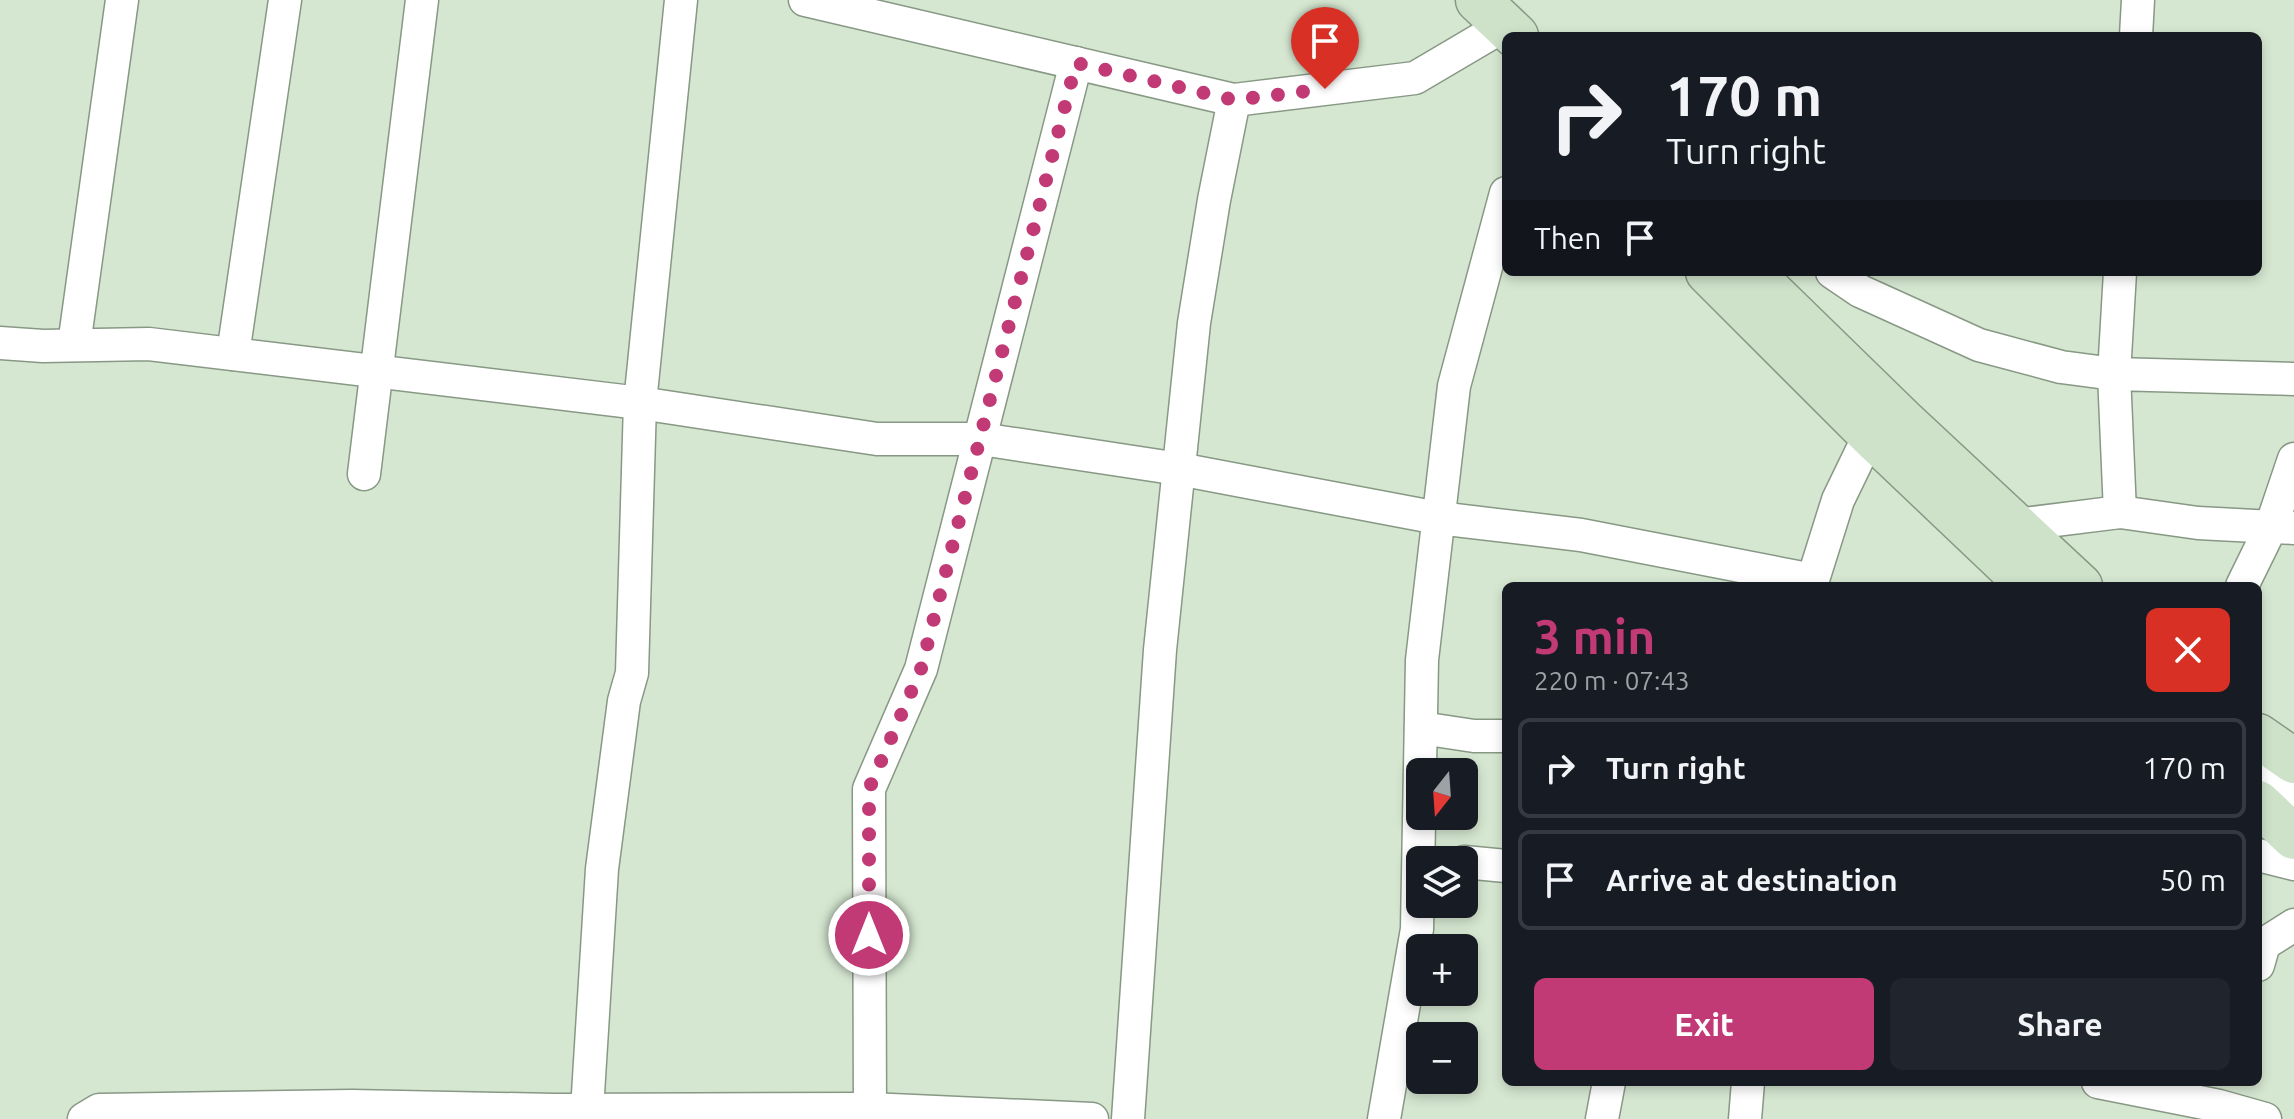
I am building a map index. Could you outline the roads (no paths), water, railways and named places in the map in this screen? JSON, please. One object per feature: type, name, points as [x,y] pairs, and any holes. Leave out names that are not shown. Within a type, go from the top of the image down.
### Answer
[{"type":"street","points":[[74,345],[122,0]]},
{"type":"street","points":[[233,354],[285,0]]},
{"type":"street","points":[[364,474],[422,0]]},
{"type":"street","points":[[587,1110],[602,869],[624,701],[632,673],[640,403],[681,0]]},
{"type":"street","points":[[805,0],[1234,100],[1415,78],[1500,20]]},
{"type":"street","points":[[2136,32],[2138,0]]},
{"type":"street","points":[[870,1114],[869,789],[921,669],[1076,63]]},
{"type":"street","points":[[1128,1119],[1160,650],[1194,323],[1234,100]]},
{"type":"street","points":[[1426,846],[1421,728],[1422,660],[1438,518],[1454,386],[1502,208]]},
{"type":"street","points":[[1712,276],[1870,434],[2026,582]]},
{"type":"street","points":[[1754,276],[1903,421],[2076,582]]},
{"type":"street","points":[[1838,276],[1860,291],[1979,345],[2061,367],[2114,374],[2294,379]]},
{"type":"street","points":[[2120,276],[2114,374],[2120,512]]},
{"type":"street","points":[[0,343],[149,344],[640,403],[877,439],[981,439],[1179,469],[1438,518],[1581,535],[1807,582]]},
{"type":"street","points":[[1812,582],[1838,500],[1870,434]]},
{"type":"street","points":[[2245,582],[2283,528],[2294,459]]},
{"type":"street","points":[[2016,525],[2120,512],[2198,523],[2283,528]]},
{"type":"street","points":[[1421,728],[1474,736],[1502,736]]},
{"type":"street","points":[[2262,739],[2294,761]]},
{"type":"street","points":[[2262,764],[2294,797]]},
{"type":"street","points":[[2262,807],[2294,837]]},
{"type":"street","points":[[2262,856],[2294,864]]},
{"type":"street","points":[[1478,863],[1502,866]]},
{"type":"street","points":[[1384,1119],[1419,918]]},
{"type":"street","points":[[2262,951],[2264,944],[2294,925]]},
{"type":"street","points":[[1602,1119],[1608,1086]]},
{"type":"street","points":[[1745,1119],[1748,1086]]},
{"type":"street","points":[[2122,1086],[2220,1102],[2265,1119]]},
{"type":"street","points":[[84,1119],[99,1110],[352,1106],[1092,1119]]}]
